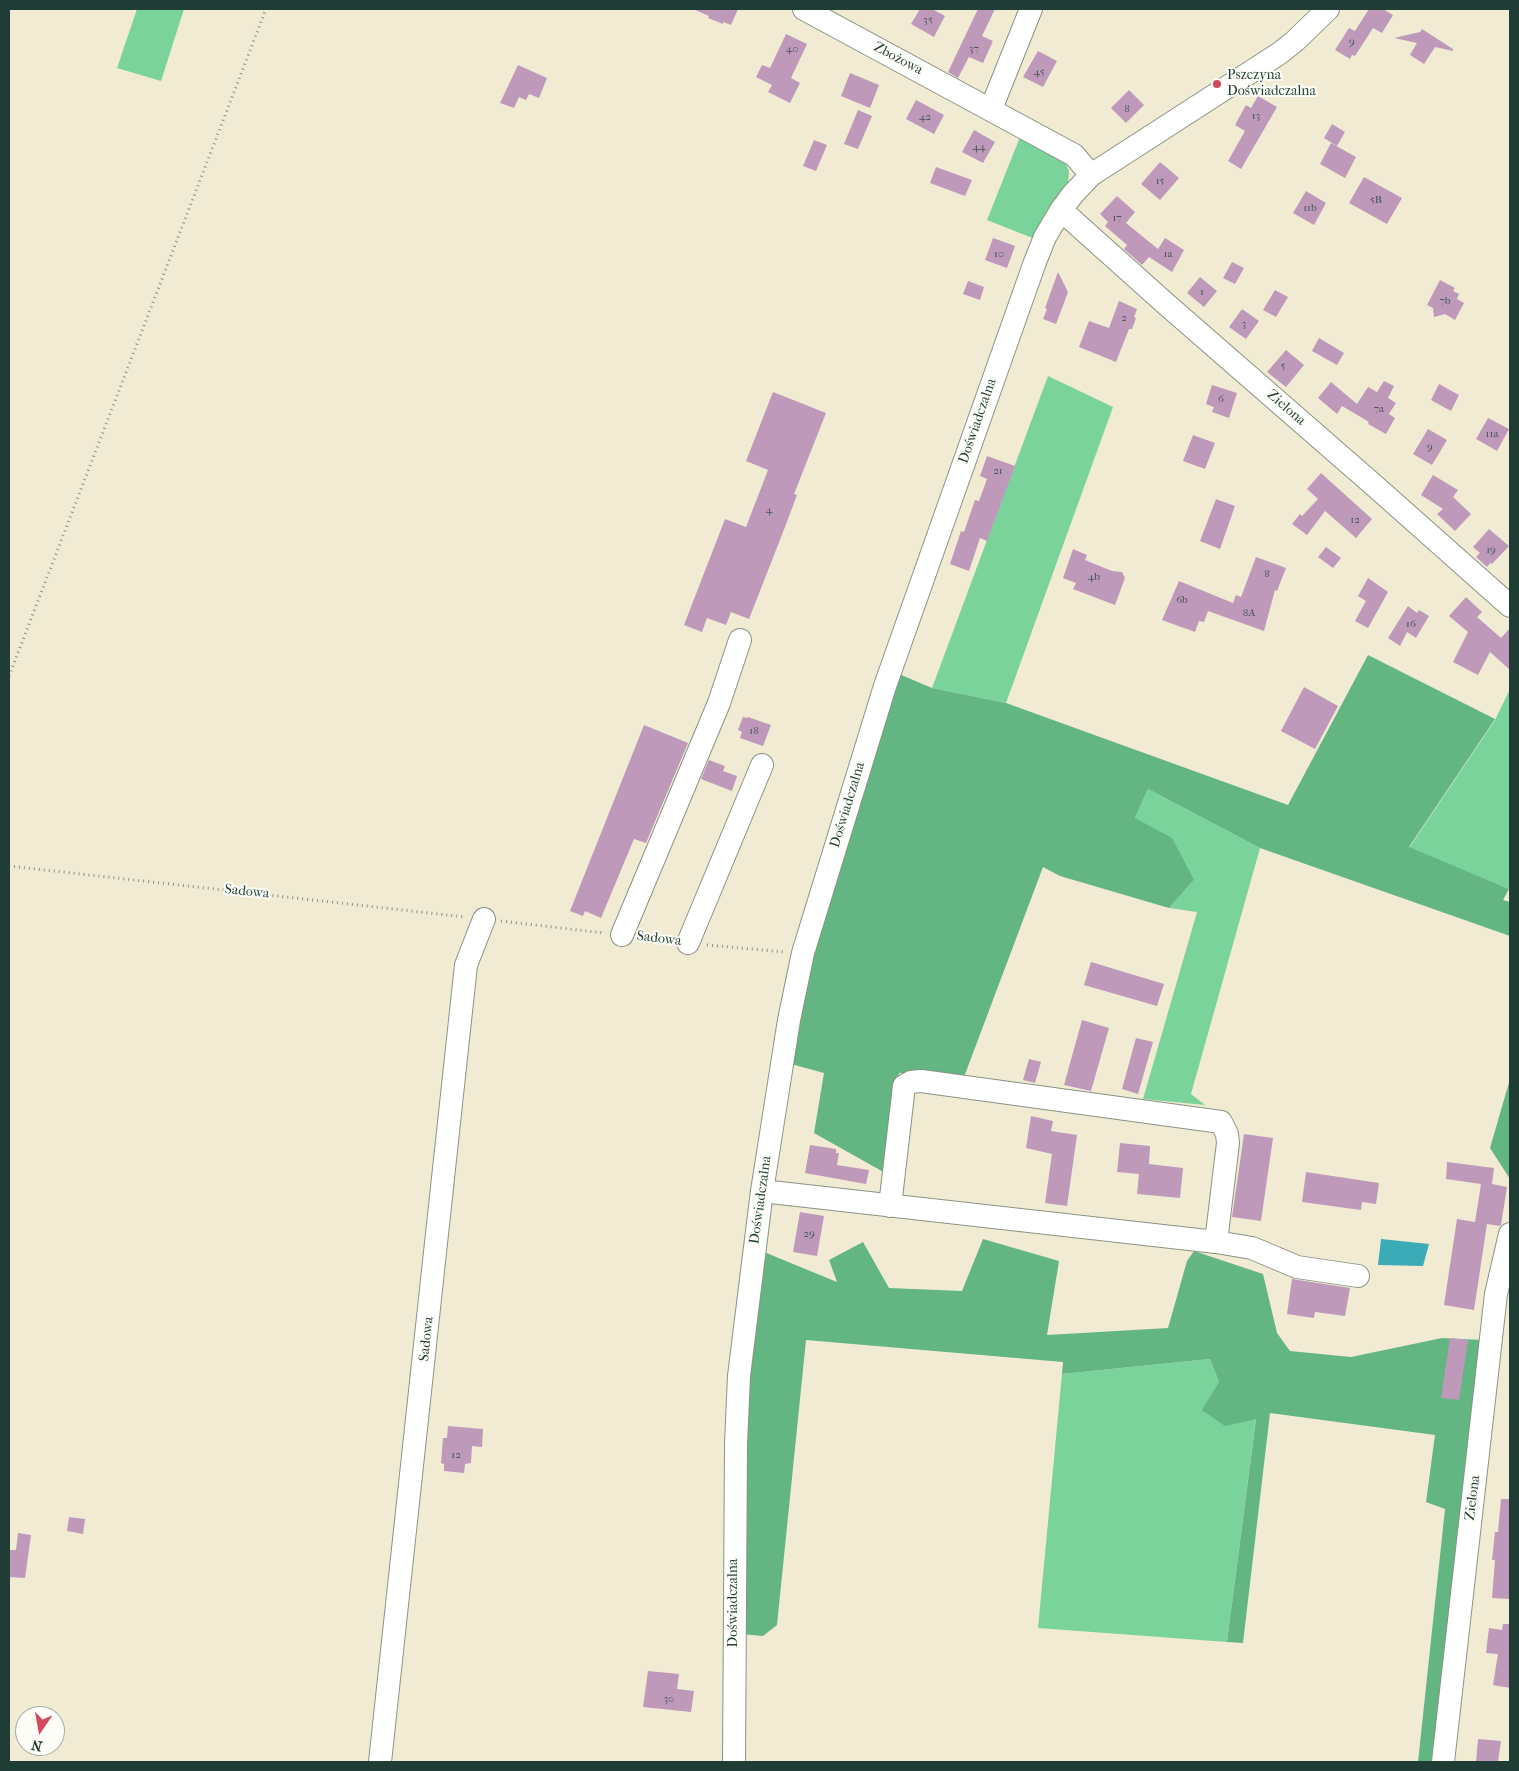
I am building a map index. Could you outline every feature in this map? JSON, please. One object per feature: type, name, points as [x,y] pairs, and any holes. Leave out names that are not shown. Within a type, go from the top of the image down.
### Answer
[{"type":"street","name":"Zbożowa","points":[[804,9],[1074,155],[1091,175]]},
{"type":"street","points":[[991,109],[1031,9]]},
{"type":"street","name":"Doświadczalna","points":[[734,1762],[736,1443],[739,1376],[762,1191],[789,1020],[804,954],[885,686],[1032,270],[1045,237],[1061,210],[1091,175],[1280,53],[1328,9]]},
{"type":"street","name":"Zielona","points":[[1061,210],[1510,606]]},
{"type":"street","points":[[622,935],[719,703],[740,640]]},
{"type":"street","points":[[688,943],[762,765]]},
{"type":"street","name":"Sadowa","points":[[380,1762],[466,965],[484,919]]},
{"type":"street","points":[[890,1206],[904,1086],[921,1080],[1221,1122],[1227,1134],[1228,1143],[1216,1242]]},
{"type":"street","points":[[762,1191],[1216,1242],[1252,1248],[1297,1267],[1358,1276]]},
{"type":"street","name":"Zielona","points":[[1443,1762],[1510,1234]]},
{"type":"path","points":[[9,676],[266,9]]},
{"type":"path","name":"Sadowa","points":[[9,866],[688,943],[804,954]]},
{"type":"green space","points":[[137,9],[184,9],[161,81],[117,68]]},
{"type":"green space","points":[[1020,137],[1065,162],[1069,171],[1068,184],[1035,239],[987,220]]},
{"type":"green space","points":[[1048,376],[1113,407],[1006,703],[932,688]]},
{"type":"green space","points":[[1368,655],[1495,719],[1409,847],[1509,889],[1503,900],[1510,902],[1510,936],[1260,848],[1148,789],[1135,818],[1172,838],[1194,880],[1169,908],[1060,876],[1043,867],[964,1077],[899,1073],[887,1174],[814,1133],[824,1073],[791,1064],[810,962],[899,674],[932,688],[1006,703],[1288,805]]},
{"type":"green space","points":[[1510,689],[1509,889],[1409,848],[1495,720]]},
{"type":"green space","points":[[1148,789],[1260,848],[1191,1094],[1205,1105],[1143,1099],[1197,912],[1169,908],[1194,880],[1135,818]]},
{"type":"green space","points":[[1510,1079],[1510,1179],[1490,1148]]},
{"type":"green space","points":[[983,1239],[1059,1261],[1047,1335],[1168,1328],[1187,1261],[1194,1251],[1263,1274],[1277,1333],[1290,1351],[1351,1357],[1442,1338],[1482,1340],[1434,1762],[1418,1762],[1445,1509],[1426,1502],[1435,1435],[1270,1413],[1243,1643],[1227,1642],[1256,1419],[1225,1426],[1202,1410],[1219,1382],[1210,1359],[1062,1374],[1063,1362],[806,1340],[777,1625],[763,1636],[741,1634],[747,1381],[764,1252],[837,1282],[829,1260],[863,1242],[889,1288],[962,1291]]},
{"type":"green space","points":[[1210,1359],[1219,1382],[1256,1418],[1227,1642],[1038,1628],[1062,1374]]},
{"type":"water","points":[[1381,1239],[1429,1244],[1423,1266],[1378,1265]]},
{"type":"building","points":[[693,9],[738,9],[731,25],[708,18],[709,16]]},
{"type":"building","points":[[920,9],[932,9],[945,16],[934,37],[911,24]]},
{"type":"building","points":[[978,9],[995,9],[982,36],[993,41],[983,63],[969,57],[958,78],[948,72]]},
{"type":"building","points":[[1369,9],[1383,9],[1393,15],[1382,33],[1373,28],[1355,56],[1352,55],[1350,59],[1335,50],[1349,28],[1355,31]]},
{"type":"building","points":[[1422,29],[1453,49],[1453,51],[1435,47],[1424,64],[1410,55],[1417,43],[1394,38],[1420,32]]},
{"type":"building","points":[[786,34],[807,44],[791,78],[800,83],[790,103],[768,92],[772,85],[756,77],[762,65],[770,68]]},
{"type":"building","points":[[1038,51],[1057,61],[1043,87],[1023,77]]},
{"type":"building","points":[[518,65],[547,78],[539,98],[529,94],[526,100],[519,97],[514,108],[500,103]]},
{"type":"building","points":[[850,73],[879,85],[870,108],[841,96]]},
{"type":"building","points":[[1129,90],[1144,105],[1126,123],[1111,108]]},
{"type":"building","points":[[1258,96],[1277,107],[1241,169],[1228,161],[1245,131],[1235,125],[1246,105],[1251,108]]},
{"type":"building","points":[[916,100],[944,115],[934,134],[906,119]]},
{"type":"building","points":[[858,110],[872,116],[858,149],[844,144]]},
{"type":"building","points":[[1332,124],[1345,132],[1337,146],[1324,138]]},
{"type":"building","points":[[974,130],[995,142],[983,163],[962,152]]},
{"type":"building","points":[[814,140],[827,145],[816,171],[803,166]]},
{"type":"building","points":[[1331,143],[1356,157],[1345,178],[1320,164]]},
{"type":"building","points":[[1160,162],[1179,178],[1160,200],[1141,184]]},
{"type":"building","points":[[936,167],[972,180],[965,196],[930,183]]},
{"type":"building","points":[[1364,177],[1402,198],[1387,224],[1349,203]]},
{"type":"building","points":[[1306,191],[1326,203],[1314,225],[1293,213]]},
{"type":"building","points":[[1117,196],[1135,212],[1126,223],[1158,249],[1165,238],[1184,250],[1172,272],[1149,257],[1142,265],[1124,249],[1127,245],[1105,226],[1108,222],[1100,214]]},
{"type":"building","points":[[993,238],[1015,246],[1007,268],[985,260]]},
{"type":"building","points":[[1232,262],[1244,268],[1235,284],[1223,278]]},
{"type":"building","points":[[1058,272],[1068,292],[1056,324],[1043,319]]},
{"type":"building","points":[[1200,277],[1217,291],[1204,307],[1187,293]]},
{"type":"building","points":[[1440,280],[1455,288],[1453,291],[1459,294],[1457,299],[1464,303],[1455,320],[1445,314],[1434,317],[1433,308],[1427,305]]},
{"type":"building","points":[[968,281],[984,287],[980,300],[963,294]]},
{"type":"building","points":[[1275,290],[1288,297],[1276,317],[1263,310]]},
{"type":"building","points":[[1119,301],[1137,309],[1132,329],[1129,329],[1116,362],[1079,347],[1089,321],[1109,328]]},
{"type":"building","points":[[1242,309],[1259,321],[1246,339],[1229,327]]},
{"type":"building","points":[[1319,338],[1344,353],[1337,365],[1312,351]]},
{"type":"building","points":[[1286,350],[1304,365],[1286,387],[1267,372]]},
{"type":"building","points":[[1384,381],[1394,386],[1388,398],[1396,403],[1389,414],[1395,418],[1386,434],[1342,406],[1337,414],[1318,398],[1331,382],[1357,404],[1368,387],[1377,392]]},
{"type":"building","points":[[1439,384],[1459,395],[1451,411],[1431,400]]},
{"type":"building","points":[[1212,385],[1237,393],[1229,418],[1212,412],[1214,407],[1206,404]]},
{"type":"building","points":[[773,392],[826,413],[794,494],[797,495],[749,619],[731,612],[726,625],[707,618],[702,632],[684,625],[725,519],[746,527],[768,470],[746,461]]},
{"type":"building","points":[[1488,418],[1509,429],[1497,451],[1476,439]]},
{"type":"building","points":[[1428,429],[1447,440],[1432,465],[1413,454]]},
{"type":"building","points":[[1193,435],[1215,443],[1205,469],[1183,461]]},
{"type":"building","points":[[987,456],[1015,466],[987,541],[980,538],[969,571],[950,564],[961,531],[964,532],[975,500],[979,501],[987,479],[980,476]]},
{"type":"building","points":[[1321,473],[1372,519],[1356,538],[1325,511],[1307,535],[1292,524],[1300,514],[1302,516],[1318,499],[1307,489]]},
{"type":"building","points":[[1433,475],[1458,490],[1453,497],[1471,514],[1455,531],[1437,514],[1443,509],[1421,495]]},
{"type":"building","points":[[1216,499],[1235,506],[1220,549],[1200,541]]},
{"type":"building","points":[[1489,529],[1509,546],[1487,567],[1476,557],[1480,553],[1473,547]]},
{"type":"building","points":[[1326,547],[1341,558],[1333,568],[1318,557]]},
{"type":"building","points":[[1073,549],[1087,555],[1085,560],[1112,571],[1122,572],[1125,578],[1115,605],[1073,589],[1076,583],[1063,578]]},
{"type":"building","points":[[1256,557],[1286,568],[1277,591],[1275,590],[1264,631],[1208,611],[1204,622],[1199,621],[1195,632],[1162,620],[1179,581],[1233,603],[1236,595],[1241,597]]},
{"type":"building","points":[[1368,578],[1388,592],[1368,628],[1355,621],[1366,601],[1358,596]]},
{"type":"building","points":[[1466,597],[1482,612],[1477,617],[1501,638],[1510,628],[1510,670],[1490,652],[1478,675],[1453,662],[1468,632],[1449,616]]},
{"type":"building","points":[[1408,606],[1417,613],[1419,610],[1429,616],[1416,638],[1407,632],[1400,646],[1388,638]]},
{"type":"building","points":[[1304,687],[1338,706],[1315,749],[1281,731]]},
{"type":"building","points":[[743,717],[771,725],[763,746],[740,738],[742,732],[738,730]]},
{"type":"building","points":[[644,725],[688,743],[646,843],[634,839],[601,918],[585,911],[583,916],[570,911]]},
{"type":"building","points":[[709,760],[725,766],[723,771],[737,776],[732,791],[701,779]]},
{"type":"building","points":[[1091,962],[1164,984],[1157,1006],[1084,985]]},
{"type":"building","points":[[1082,1020],[1109,1028],[1091,1091],[1064,1085]]},
{"type":"building","points":[[1136,1038],[1153,1042],[1138,1094],[1122,1089]]},
{"type":"building","points":[[1029,1059],[1041,1062],[1035,1083],[1023,1080]]},
{"type":"building","points":[[1031,1116],[1053,1121],[1051,1131],[1077,1135],[1067,1206],[1045,1203],[1052,1154],[1026,1148]]},
{"type":"building","points":[[1244,1134],[1273,1138],[1261,1221],[1232,1217]]},
{"type":"building","points":[[1120,1143],[1150,1146],[1149,1164],[1183,1168],[1180,1198],[1137,1194],[1139,1174],[1117,1172]]},
{"type":"building","points":[[810,1145],[836,1149],[836,1153],[839,1153],[837,1165],[869,1170],[866,1184],[805,1173]]},
{"type":"building","points":[[1447,1162],[1494,1168],[1492,1184],[1507,1187],[1501,1225],[1487,1224],[1474,1310],[1444,1305],[1457,1219],[1475,1222],[1481,1184],[1446,1179]]},
{"type":"building","points":[[1306,1172],[1379,1183],[1376,1204],[1362,1202],[1361,1210],[1302,1202]]},
{"type":"building","points":[[800,1212],[824,1216],[817,1256],[793,1252]]},
{"type":"building","points":[[1292,1279],[1350,1288],[1345,1316],[1315,1312],[1314,1318],[1287,1314]]},
{"type":"building","points":[[1450,1338],[1468,1340],[1459,1400],[1441,1398]]},
{"type":"building","points":[[448,1426],[483,1429],[482,1447],[472,1446],[471,1463],[465,1464],[464,1473],[444,1471],[444,1464],[441,1463],[443,1438],[447,1438]]},
{"type":"building","points":[[1501,1499],[1510,1499],[1510,1599],[1492,1598],[1495,1560],[1492,1560],[1495,1532],[1498,1532]]},
{"type":"building","points":[[69,1517],[85,1519],[83,1534],[67,1531]]},
{"type":"building","points":[[18,1533],[31,1535],[25,1578],[9,1577],[9,1550],[16,1550]]},
{"type":"building","points":[[1503,1624],[1510,1624],[1510,1688],[1493,1685],[1498,1654],[1486,1653],[1489,1628],[1502,1630]]},
{"type":"building","points":[[648,1671],[679,1674],[677,1689],[694,1691],[691,1712],[643,1707]]},
{"type":"building","points":[[1478,1739],[1501,1741],[1498,1762],[1476,1762]]},
{"type":"place","name":"Pszczyna Doświadczalna","points":[[1217,84]]}]
